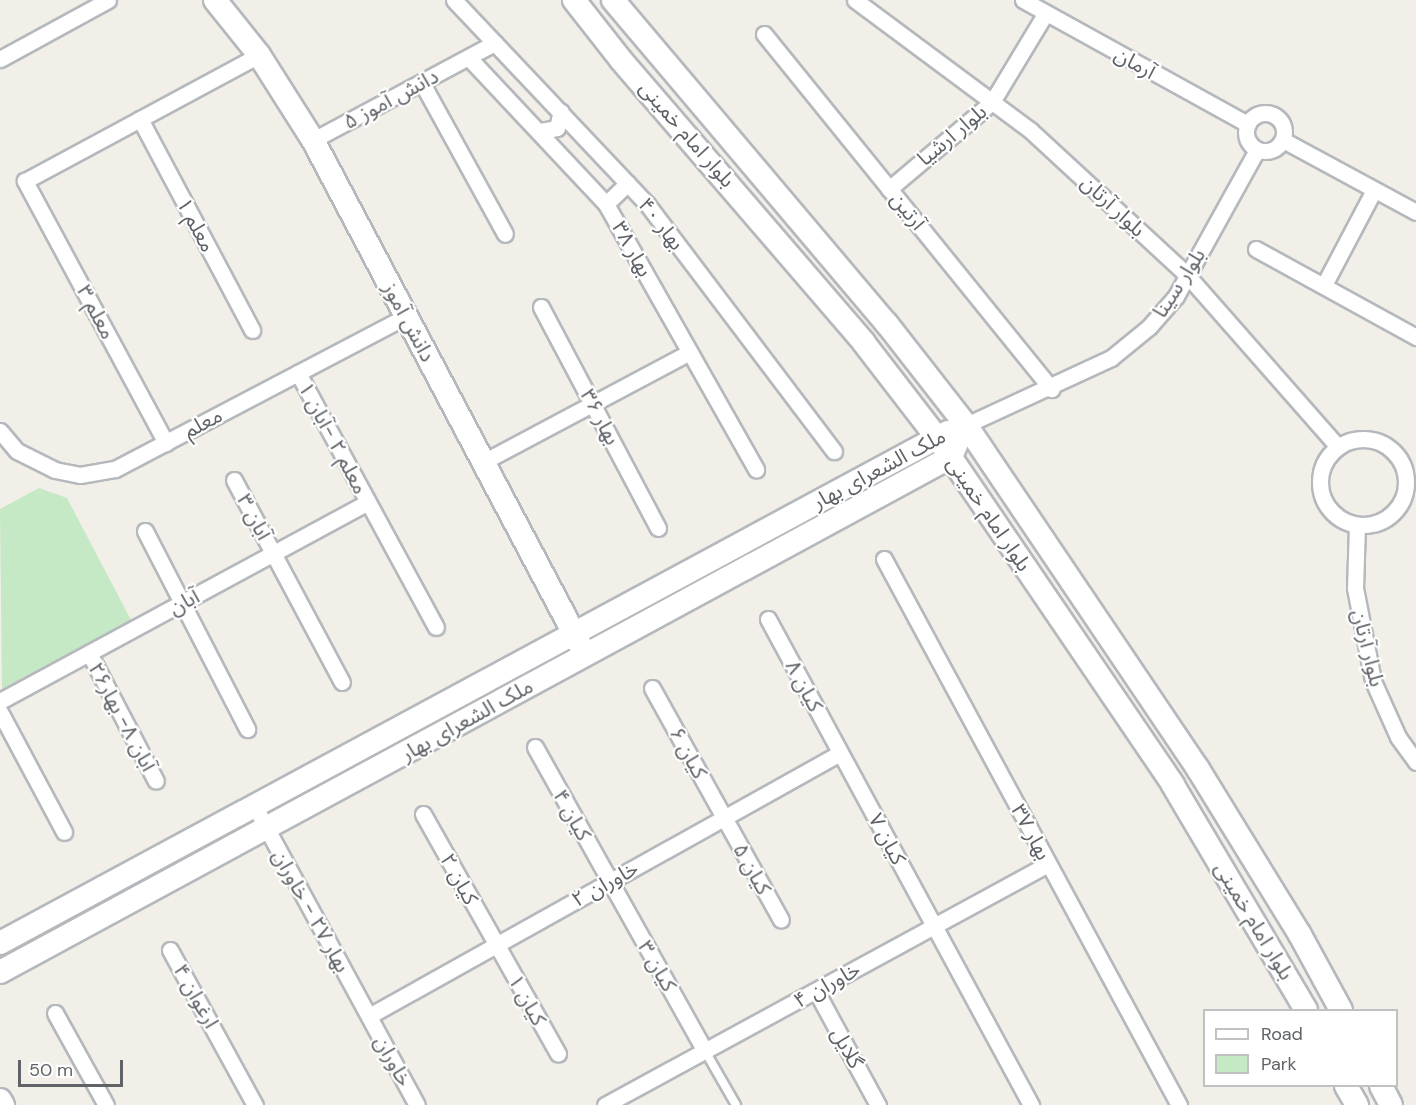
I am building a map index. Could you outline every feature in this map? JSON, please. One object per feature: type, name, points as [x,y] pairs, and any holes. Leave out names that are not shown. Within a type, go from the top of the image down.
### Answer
[{"type":"street","points":[[0,59],[108,0]]},
{"type":"street","name":"دانش آموز","points":[[215,0],[259,55],[313,141],[585,655]]},
{"type":"street","name":"بهار ۴۰","points":[[454,0],[628,183],[834,451]]},
{"type":"street","name":"بلوار امام خمینی","points":[[574,0],[621,60],[864,343],[936,436],[1173,785],[1305,1009]]},
{"type":"street","name":"بلوار امام خمینی","points":[[613,0],[887,324],[966,425],[1198,769],[1299,933],[1340,1009]]},
{"type":"street","name":"بلوار آرتان","points":[[855,0],[1030,130],[1187,275],[1338,447]]},
{"type":"street","name":"آرمان","points":[[1023,0],[1248,124]]},
{"type":"street","name":"بلوار ارشیا","points":[[889,189],[992,102],[1045,14]]},
{"type":"street","name":"آرتین","points":[[764,34],[1051,389]]},
{"type":"street","name":"دانش آموز ۵","points":[[313,141],[495,43]]},
{"type":"street","points":[[140,119],[259,55]]},
{"type":"street","name":"بهار ۳۸","points":[[469,58],[540,131],[606,204],[756,469]]},
{"type":"street","points":[[422,83],[505,234]]},
{"type":"street","points":[[540,131],[557,128],[561,111]]},
{"type":"street","points":[[1258,114],[1273,115],[1283,125],[1283,140],[1272,150],[1257,150],[1248,139],[1248,124],[1258,114]]},
{"type":"street","name":"معلم ۳","points":[[140,119],[25,181],[166,443]]},
{"type":"street","name":"معلم ۱","points":[[140,119],[252,330]]},
{"type":"street","points":[[1283,140],[1416,213]]},
{"type":"street","name":"بلوار سینا","points":[[966,425],[1051,389],[1111,358],[1149,327],[1187,275],[1257,150]]},
{"type":"street","points":[[606,204],[628,183]]},
{"type":"street","points":[[1324,285],[1374,190]]},
{"type":"street","points":[[1256,249],[1416,336]]},
{"type":"street","name":"بهار ۳۶","points":[[541,307],[658,528]]},
{"type":"street","name":"معلم","points":[[0,431],[29,458],[55,470],[80,475],[115,469],[406,316]]},
{"type":"street","points":[[483,462],[690,352]]},
{"type":"street","name":"معلم ۲ -آبان ۱","points":[[298,373],[436,627]]},
{"type":"street","name":"ملک الشعرای بهار","points":[[0,943],[936,436],[966,425]]},
{"type":"street","name":"ملک الشعرای بهار","points":[[0,972],[951,457],[966,425]]},
{"type":"street","points":[[1359,440],[1381,443],[1410,466],[1406,489],[1397,509],[1379,522],[1357,525],[1336,516],[1323,498],[1324,465],[1338,447],[1359,440]]},
{"type":"street","name":"آبان ۳","points":[[234,480],[342,682]]},
{"type":"street","name":"آبان","points":[[0,701],[369,502]]},
{"type":"street","name":"بلوار آرتان","points":[[1357,525],[1355,588],[1373,681],[1398,737],[1416,762]]},
{"type":"street","points":[[145,531],[247,729]]},
{"type":"street","name":"بهار ۳۷","points":[[884,559],[1179,1105]]},
{"type":"street","name":"کیان ۸","points":[[768,619],[840,753]]},
{"type":"street","name":"۲۶آبان ۸- بهار","points":[[89,653],[156,781]]},
{"type":"street","name":"کیان ۶","points":[[652,688],[724,818]]},
{"type":"street","points":[[0,712],[64,832]]},
{"type":"street","name":"کیان ۴","points":[[535,747],[609,882]]},
{"type":"street","name":"خاوران ۲","points":[[369,1016],[840,753]]},
{"type":"street","name":"کیان ۷","points":[[840,753],[1031,1105]]},
{"type":"street","name":"بهار ۲۷ - خاوران","points":[[254,805],[369,1016]]},
{"type":"street","name":"کیان ۲","points":[[423,813],[496,945]]},
{"type":"street","name":"کیان ۵","points":[[724,818],[781,920]]},
{"type":"street","name":"خاوران ۴","points":[[605,1105],[1048,864]]},
{"type":"street","name":"کیان ۳","points":[[609,882],[705,1051]]},
{"type":"street","name":"کیان ۱","points":[[496,945],[558,1054]]},
{"type":"street","name":"ارغوان ۴","points":[[170,950],[255,1105]]},
{"type":"street","name":"گلایل","points":[[816,991],[878,1105]]},
{"type":"street","points":[[55,1013],[106,1105]]},
{"type":"street","name":"خاوران","points":[[369,1016],[417,1105]]},
{"type":"street","points":[[1347,1087],[1357,1105]]},
{"type":"street","points":[[1382,1087],[1391,1105]]},
{"type":"street","points":[[0,1100],[3,1105]]},
{"type":"lane","points":[[705,1051],[736,1105]]},
{"type":"green space","points":[[39,488],[67,498],[131,620],[2,689],[0,509]]}]
